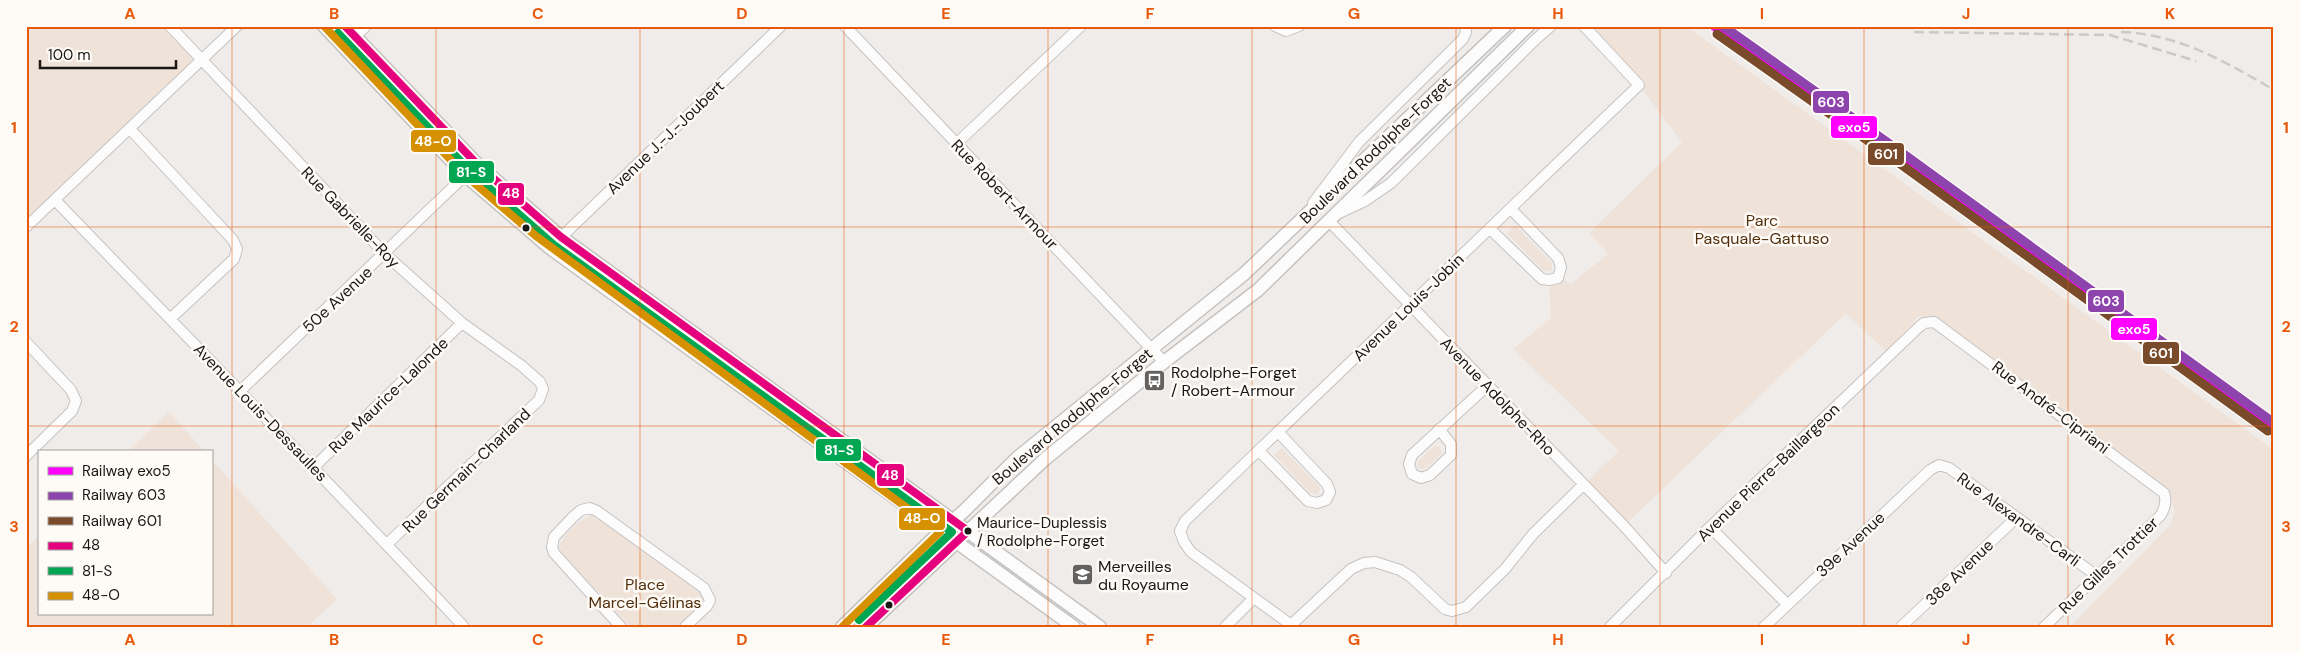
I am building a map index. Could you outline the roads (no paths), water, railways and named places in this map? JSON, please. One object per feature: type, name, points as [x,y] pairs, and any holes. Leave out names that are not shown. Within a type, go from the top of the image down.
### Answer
[{"type":"street","name":"Rue Gabrielle-Roy","points":[[170,26],[385,254],[462,323],[522,366],[540,382],[543,393]]},
{"type":"street","points":[[26,228],[237,26]]},
{"type":"street","points":[[324,26],[465,175],[550,248],[940,532],[1074,627]]},
{"type":"street","points":[[345,26],[477,164],[561,237],[1100,627]]},
{"type":"street","points":[[355,38],[366,26]]},
{"type":"street","name":"Avenue J.-J.-Joubert","points":[[550,248],[781,26]]},
{"type":"street","name":"Rue Robert-Armour","points":[[845,26],[1164,362]]},
{"type":"street","points":[[957,144],[1081,26]]},
{"type":"street","points":[[1275,26],[1286,31],[1296,28]]},
{"type":"street","points":[[1300,222],[1359,142],[1463,39],[1466,32],[1465,26]]},
{"type":"street","name":"Boulevard Rodolphe-Forget","points":[[842,627],[940,532],[954,521],[1017,458],[1244,274],[1505,26]]},
{"type":"street","name":"Boulevard Rodolphe-Forget","points":[[866,627],[955,541],[1045,459],[1164,362],[1258,290],[1528,26]]},
{"type":"street","name":"Boulevard Rodolphe-Forget","points":[[1332,218],[1365,201],[1391,183],[1551,26]]},
{"type":"street","name":"Avenue Louis-Jobin","points":[[1254,598],[1191,552],[1184,542],[1180,531],[1185,521],[1279,433],[1639,85],[1584,26]]},
{"type":"street","points":[[130,129],[233,240],[237,249],[234,259],[170,319]]},
{"type":"street","name":"50e Avenue","points":[[239,392],[477,164]]},
{"type":"street","name":"Avenue Louis-Dessaulles","points":[[55,200],[239,392],[314,466],[464,627]]},
{"type":"street","points":[[1490,229],[1542,279],[1558,278],[1561,267],[1558,258],[1511,209]]},
{"type":"street","name":"Avenue Adolphe-Rho","points":[[1332,218],[1410,306],[1488,385],[1666,573]]},
{"type":"street","points":[[1244,274],[1258,290]]},
{"type":"street","name":"Rue André-Cipriani","points":[[1928,322],[1934,322],[1948,331],[2152,482],[2164,493],[2166,499]]},
{"type":"street","name":"Avenue Pierre-Baillargeon","points":[[1610,627],[1710,527],[1919,327],[1928,322]]},
{"type":"street","name":"Rue Maurice-Lalonde","points":[[314,466],[462,323]]},
{"type":"street","points":[[26,342],[71,390],[76,401],[72,411],[26,456]]},
{"type":"street","points":[[1439,430],[1451,444],[1451,455],[1430,475],[1421,478],[1412,474],[1409,464],[1412,455],[1439,430],[1488,385]]},
{"type":"street","name":"Rue Germain-Charland","points":[[387,544],[539,400],[543,393]]},
{"type":"street","points":[[1260,451],[1308,501],[1317,503],[1326,500],[1330,492],[1328,484],[1279,433]]},
{"type":"street","name":"Rue Alexandre-Carli","points":[[1939,465],[1949,468],[2097,576]]},
{"type":"street","name":"39e Avenue","points":[[1764,627],[1930,470],[1939,465]]},
{"type":"street","points":[[1225,627],[1254,598],[1292,626],[1351,569],[1364,563],[1375,562],[1400,570],[1411,577],[1445,608],[1452,611],[1466,607],[1505,569],[1533,534],[1583,485]]},
{"type":"street","name":"Rue Gilles Trottier","points":[[2044,627],[2160,516],[2164,510],[2166,499]]},
{"type":"street","points":[[621,627],[554,553],[552,547],[554,537],[580,510],[590,508],[597,511],[704,588],[710,600],[707,606],[685,627]]},
{"type":"street","name":"38e Avenue","points":[[1901,627],[2016,518]]},
{"type":"street","points":[[1710,527],[1787,604]]},
{"type":"railway","points":[[1914,32],[2110,35],[2196,61]]},
{"type":"railway","points":[[2121,32],[2163,38],[2201,51],[2238,69],[2274,90]]},
{"type":"rail line","name":"exo5","points":[[1714,26],[2274,430]]},
{"type":"rail line","name":"603","points":[[1723,26],[1894,147],[2274,423]]},
{"type":"rail line","name":"601","points":[[1717,34],[1888,155],[2268,431]]},
{"type":"place","name":"Rodolphe-Forget / Robert-Armour","points":[[1155,381]]},
{"type":"place","name":"Maurice-Duplessis / Rodolphe-Forget","points":[[968,531]]},
{"type":"place","name":"Merveilles du Royaume","points":[[1082,575]]},
{"type":"park label","name":"Parc Pasquale-Gattuso","points":[[1762,229]]},
{"type":"park label","name":"Place Marcel-Gélinas","points":[[645,593]]}]
